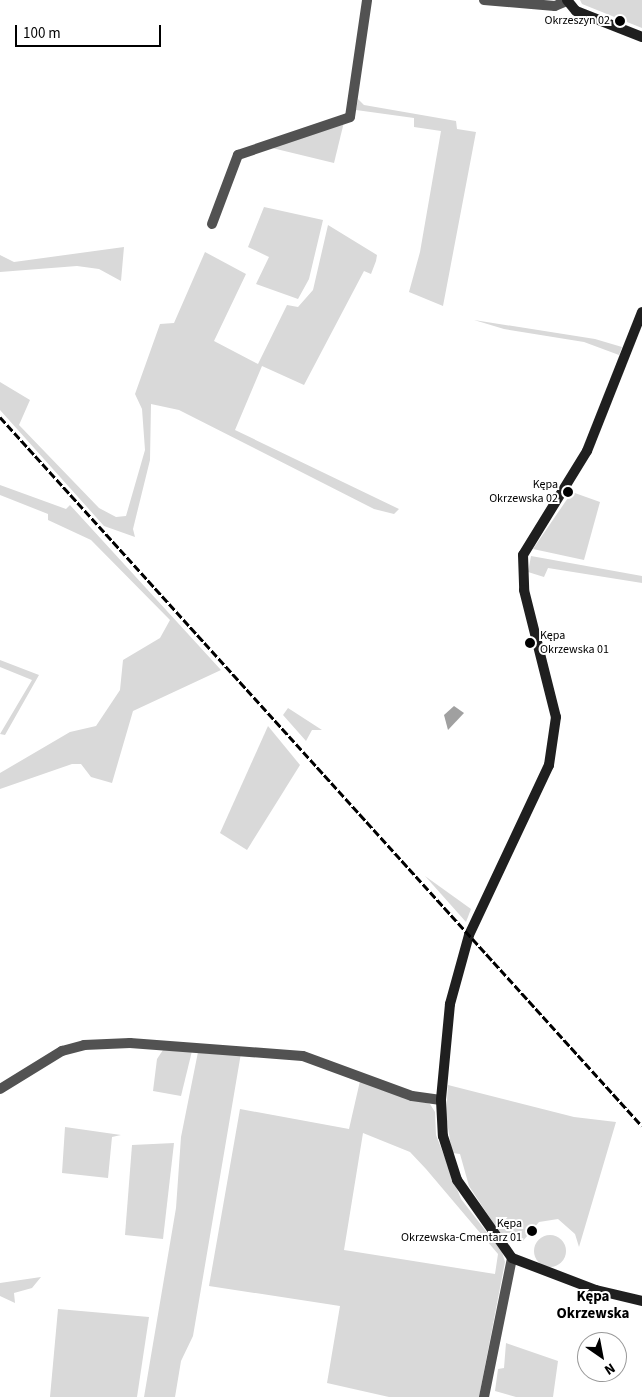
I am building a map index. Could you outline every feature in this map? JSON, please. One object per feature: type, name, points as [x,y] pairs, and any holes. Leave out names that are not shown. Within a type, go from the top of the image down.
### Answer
[{"type":"street","points":[[212,224],[238,154],[350,117],[367,0]]},
{"type":"street","points":[[484,0],[555,6],[567,0],[576,11],[642,37]]},
{"type":"street","points":[[642,312],[587,451],[523,555],[524,590],[556,717],[549,765],[469,934],[450,1004],[441,1100],[443,1136],[457,1180],[512,1258],[596,1290],[642,1301]]},
{"type":"street","points":[[0,1089],[62,1051],[84,1045],[130,1043],[303,1056],[412,1096],[441,1100]]},
{"type":"street","points":[[484,1397],[512,1258]]},
{"type":"shaded area","points":[[580,0],[642,0],[642,28],[582,4]]},
{"type":"shaded area","points":[[358,99],[364,105],[456,121],[457,129],[476,132],[443,306],[409,292],[420,252],[441,131],[414,127],[414,118],[356,110]]},
{"type":"shaded area","points":[[344,122],[334,163],[268,147]]},
{"type":"shaded area","points":[[264,207],[323,220],[309,279],[298,299],[256,284],[269,257],[248,247]]},
{"type":"shaded area","points":[[328,225],[377,255],[371,274],[364,271],[304,385],[262,366],[235,430],[399,509],[394,514],[374,509],[179,410],[151,404],[150,460],[133,529],[135,537],[104,526],[0,410],[0,382],[30,400],[19,425],[99,508],[116,517],[126,516],[145,450],[142,409],[135,394],[160,324],[174,323],[205,252],[246,274],[214,341],[258,364],[287,305],[298,307],[313,290]]},
{"type":"shaded area","points":[[124,247],[121,281],[99,269],[77,266],[0,272],[0,255],[14,262]]},
{"type":"shaded area","points":[[474,320],[595,339],[622,347],[619,355],[584,342],[504,329]]},
{"type":"shaded area","points":[[0,485],[66,509],[70,505],[221,670],[133,711],[112,783],[91,777],[81,764],[72,764],[0,789],[0,773],[70,732],[96,726],[120,690],[123,660],[160,638],[170,620],[91,540],[48,520],[48,514],[0,495]]},
{"type":"shaded area","points":[[572,492],[600,502],[584,560],[533,549]]},
{"type":"shaded area","points":[[531,556],[642,576],[642,583],[548,568],[544,577],[528,572]]},
{"type":"shaded area","points":[[0,660],[39,675],[5,735],[0,734],[32,680],[0,667]]},
{"type":"shaded area","points":[[454,706],[464,713],[448,730],[444,715]]},
{"type":"shaded area","points":[[288,708],[322,730],[312,730],[306,741],[283,715]]},
{"type":"shaded area","points":[[268,726],[300,765],[247,850],[220,833]]},
{"type":"shaded area","points":[[425,876],[471,909],[466,922]]},
{"type":"shaded area","points":[[163,1050],[192,1051],[181,1096],[153,1091],[157,1059]]},
{"type":"shaded area","points":[[198,1052],[241,1053],[193,1336],[181,1361],[175,1397],[144,1397],[176,1208],[181,1137]]},
{"type":"shaded area","points":[[360,1081],[430,1104],[435,1112],[436,1135],[461,1199],[502,1252],[505,1262],[479,1397],[389,1397],[327,1383],[340,1306],[209,1286],[240,1109],[349,1129]],"holes":[[[363,1133],[410,1152],[498,1254],[495,1274],[344,1250]]]},
{"type":"shaded area","points":[[448,1085],[574,1117],[616,1122],[579,1247],[575,1234],[558,1219],[539,1222],[522,1242],[505,1241],[469,1186],[460,1154],[452,1153],[446,1115]]},
{"type":"shaded area","points":[[65,1127],[121,1135],[112,1137],[108,1178],[62,1173]]},
{"type":"shaded area","points":[[174,1143],[163,1239],[125,1235],[132,1145]]},
{"type":"shaded area","points":[[550,1235],[556,1236],[561,1240],[565,1245],[565,1257],[561,1262],[556,1266],[550,1267],[544,1266],[539,1262],[535,1257],[534,1251],[535,1245],[539,1240],[544,1236]]},
{"type":"shaded area","points":[[41,1277],[32,1288],[14,1293],[15,1303],[0,1296],[0,1283]]},
{"type":"shaded area","points":[[58,1309],[149,1317],[137,1397],[50,1397]]},
{"type":"shaded area","points":[[506,1343],[558,1361],[553,1397],[516,1397],[495,1391],[498,1369],[504,1368]]},
{"type":"railway","points":[[0,417],[642,1126]]},
{"type":"place","name":"Okrzeszyn 02","points":[[620,21]]},
{"type":"place","name":"Kępa Okrzewska 02","points":[[568,492]]},
{"type":"place","name":"Kępa Okrzewska 01","points":[[530,643]]},
{"type":"place","name":"Kępa Okrzewska-Cmentarz 01","points":[[532,1231]]},
{"type":"district","name":"Kępa Okrzewska","points":[[593,1304]]}]
